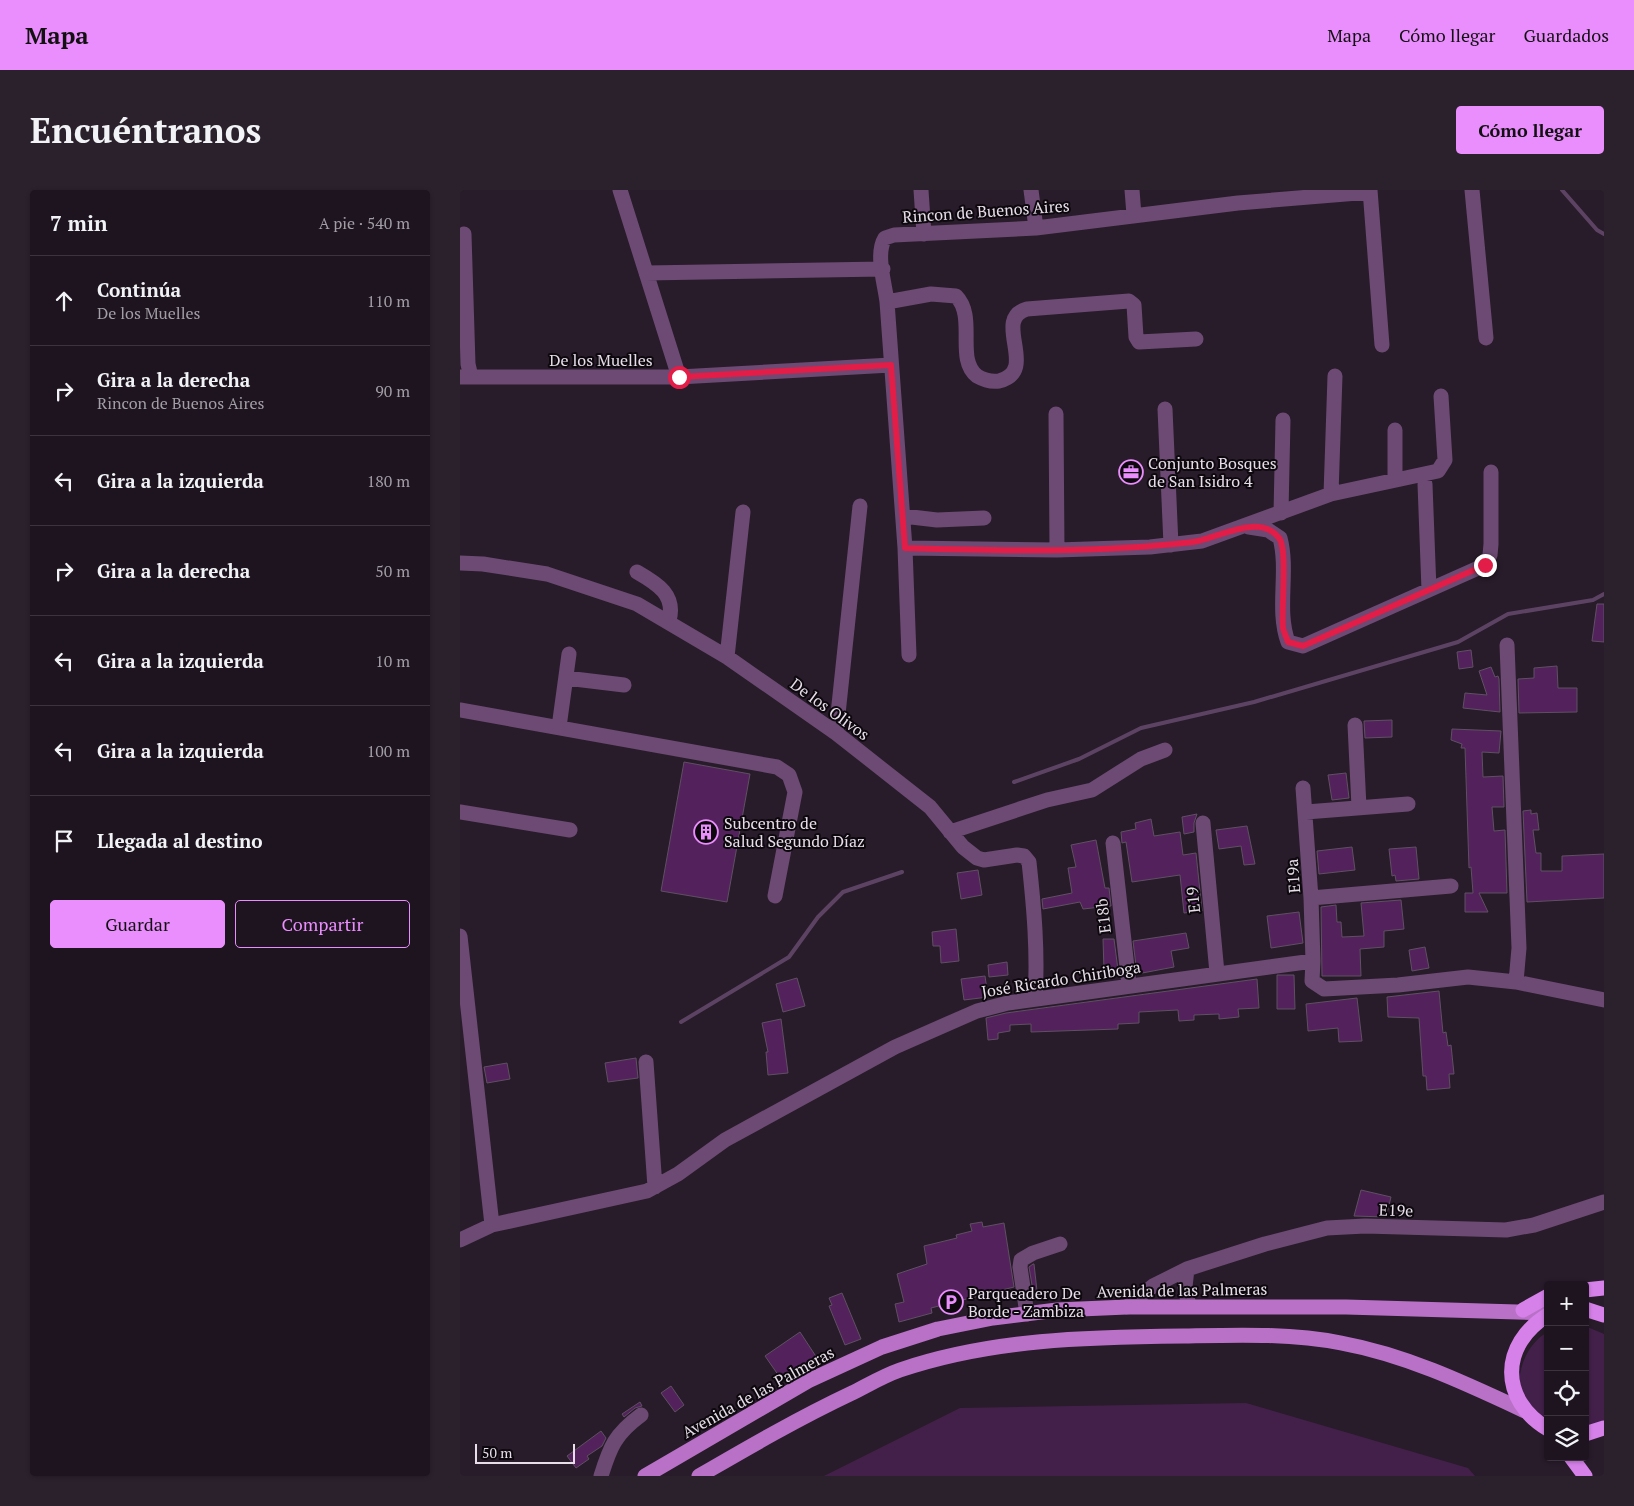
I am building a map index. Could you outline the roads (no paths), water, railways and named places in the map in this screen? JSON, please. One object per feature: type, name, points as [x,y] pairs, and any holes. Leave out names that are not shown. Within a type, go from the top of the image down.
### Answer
[{"type":"highway","points":[[1589,1290],[1604,1288]]},
{"type":"highway","points":[[1523,1310],[1544,1298]]},
{"type":"highway","points":[[1589,1307],[1604,1303]]},
{"type":"highway","points":[[1589,1309],[1604,1315]]},
{"type":"highway","points":[[1544,1317],[1534,1323],[1521,1338],[1514,1356],[1511,1375],[1515,1394],[1525,1411],[1544,1427]]},
{"type":"highway","points":[[1589,1433],[1604,1428]]},
{"type":"highway","points":[[1574,1461],[1585,1476]]},
{"type":"main road","name":"Avenida de las Palmeras","points":[[644,1476],[808,1381],[882,1347],[938,1328],[1058,1310],[1127,1307],[1523,1310],[1544,1313]]},
{"type":"main road","points":[[699,1476],[798,1418],[898,1371],[960,1353],[1017,1344],[1100,1337],[1296,1336],[1340,1342],[1387,1354],[1444,1374],[1525,1411]]},
{"type":"street","points":[[620,190],[679,377]]},
{"type":"street","points":[[921,190],[924,234]]},
{"type":"street","points":[[1031,190],[1036,228]]},
{"type":"street","points":[[1132,190],[1134,215]]},
{"type":"street","points":[[1472,190],[1486,338]]},
{"type":"street","points":[[1370,191],[1382,345]]},
{"type":"street","name":"Rincon de Buenos Aires","points":[[909,655],[903,516],[887,302],[882,268],[881,244],[885,238],[1036,228],[1134,215],[1238,196],[1370,191]]},
{"type":"street","points":[[464,234],[468,364],[465,377]]},
{"type":"street","points":[[646,274],[882,268]]},
{"type":"street","points":[[887,302],[931,294],[956,296],[965,309],[969,367],[977,375],[993,382],[1006,378],[1016,366],[1018,358],[1013,320],[1017,314],[1027,309],[1129,301],[1134,305],[1136,337],[1140,342],[1196,339]]},
{"type":"street","name":"De los Muelles","points":[[465,377],[679,377],[891,365]]},
{"type":"street","points":[[1331,494],[1335,376]]},
{"type":"street","points":[[905,548],[1057,550],[1171,545],[1202,541],[1331,494],[1433,472],[1444,464],[1446,455],[1441,396]]},
{"type":"street","points":[[1166,409],[1171,545]]},
{"type":"street","points":[[1056,414],[1057,550]]},
{"type":"street","points":[[1282,513],[1284,420]]},
{"type":"street","points":[[1395,430],[1396,479]]},
{"type":"street","points":[[1245,526],[1268,530],[1280,538],[1283,551],[1284,629],[1288,642],[1303,646],[1485,565],[1490,555],[1491,544],[1491,472]]},
{"type":"street","points":[[1425,484],[1429,590]]},
{"type":"street","points":[[836,733],[860,506]]},
{"type":"street","points":[[727,657],[743,512]]},
{"type":"street","points":[[903,516],[931,520],[984,518]]},
{"type":"street","name":"De los Olivos","points":[[460,563],[483,564],[547,574],[638,604],[727,657],[836,733],[930,808],[963,847],[977,858],[984,860],[1017,855],[1024,856],[1029,862],[1036,925],[1037,970],[1035,999]]},
{"type":"street","points":[[638,572],[655,582],[667,596],[672,609],[669,621]]},
{"type":"street","points":[[1508,645],[1519,948],[1516,982]]},
{"type":"street","points":[[559,727],[569,654]]},
{"type":"street","points":[[566,678],[624,685]]},
{"type":"street","points":[[460,710],[777,767],[789,775],[795,792],[775,896]]},
{"type":"street","points":[[1354,725],[1359,807]]},
{"type":"street","points":[[950,832],[1046,800],[1092,790],[1141,759],[1165,750]]},
{"type":"street","name":"E19a","points":[[1303,788],[1312,898],[1313,961]]},
{"type":"street","points":[[1306,812],[1408,804]]},
{"type":"street","points":[[460,812],[570,830]]},
{"type":"street","name":"E19","points":[[1203,823],[1217,973]]},
{"type":"street","name":"E18b","points":[[1113,844],[1129,985]]},
{"type":"street","points":[[1312,898],[1451,886]]},
{"type":"street","points":[[460,936],[464,1009],[492,1225]]},
{"type":"street","points":[[1313,961],[1312,981],[1324,989],[1398,985],[1468,977],[1516,982],[1604,1000]]},
{"type":"street","name":"José Ricardo Chiriboga","points":[[460,1240],[492,1225],[647,1191],[678,1174],[725,1140],[895,1047],[977,1011],[1035,999],[1129,985],[1313,961]]},
{"type":"street","points":[[646,1062],[655,1187]]},
{"type":"street","name":"E19e","points":[[1127,1307],[1153,1286],[1187,1269],[1265,1244],[1327,1228],[1365,1226],[1506,1230],[1534,1225],[1604,1202]]},
{"type":"street","points":[[1027,1314],[1020,1267],[1021,1260],[1033,1253],[1060,1244]]},
{"type":"street","points":[[1187,1269],[1185,1287],[1188,1306]]},
{"type":"street","points":[[601,1476],[610,1448],[622,1428],[641,1415]]},
{"type":"waterway","points":[[1562,190],[1597,230],[1604,234]]},
{"type":"waterway","points":[[1014,782],[1079,759],[1141,728],[1254,702],[1458,642],[1508,614],[1593,600],[1604,594]]},
{"type":"waterway","points":[[681,1022],[789,957],[818,917],[843,892],[902,872]]},
{"type":"place","name":"Conjunto Bosques de San Isidro 4","points":[[1131,472]]},
{"type":"place","name":"Subcentro de Salud Segundo Díaz","points":[[706,832]]},
{"type":"place","name":"Parqueadero De Borde - Zambiza","points":[[951,1302]]}]
